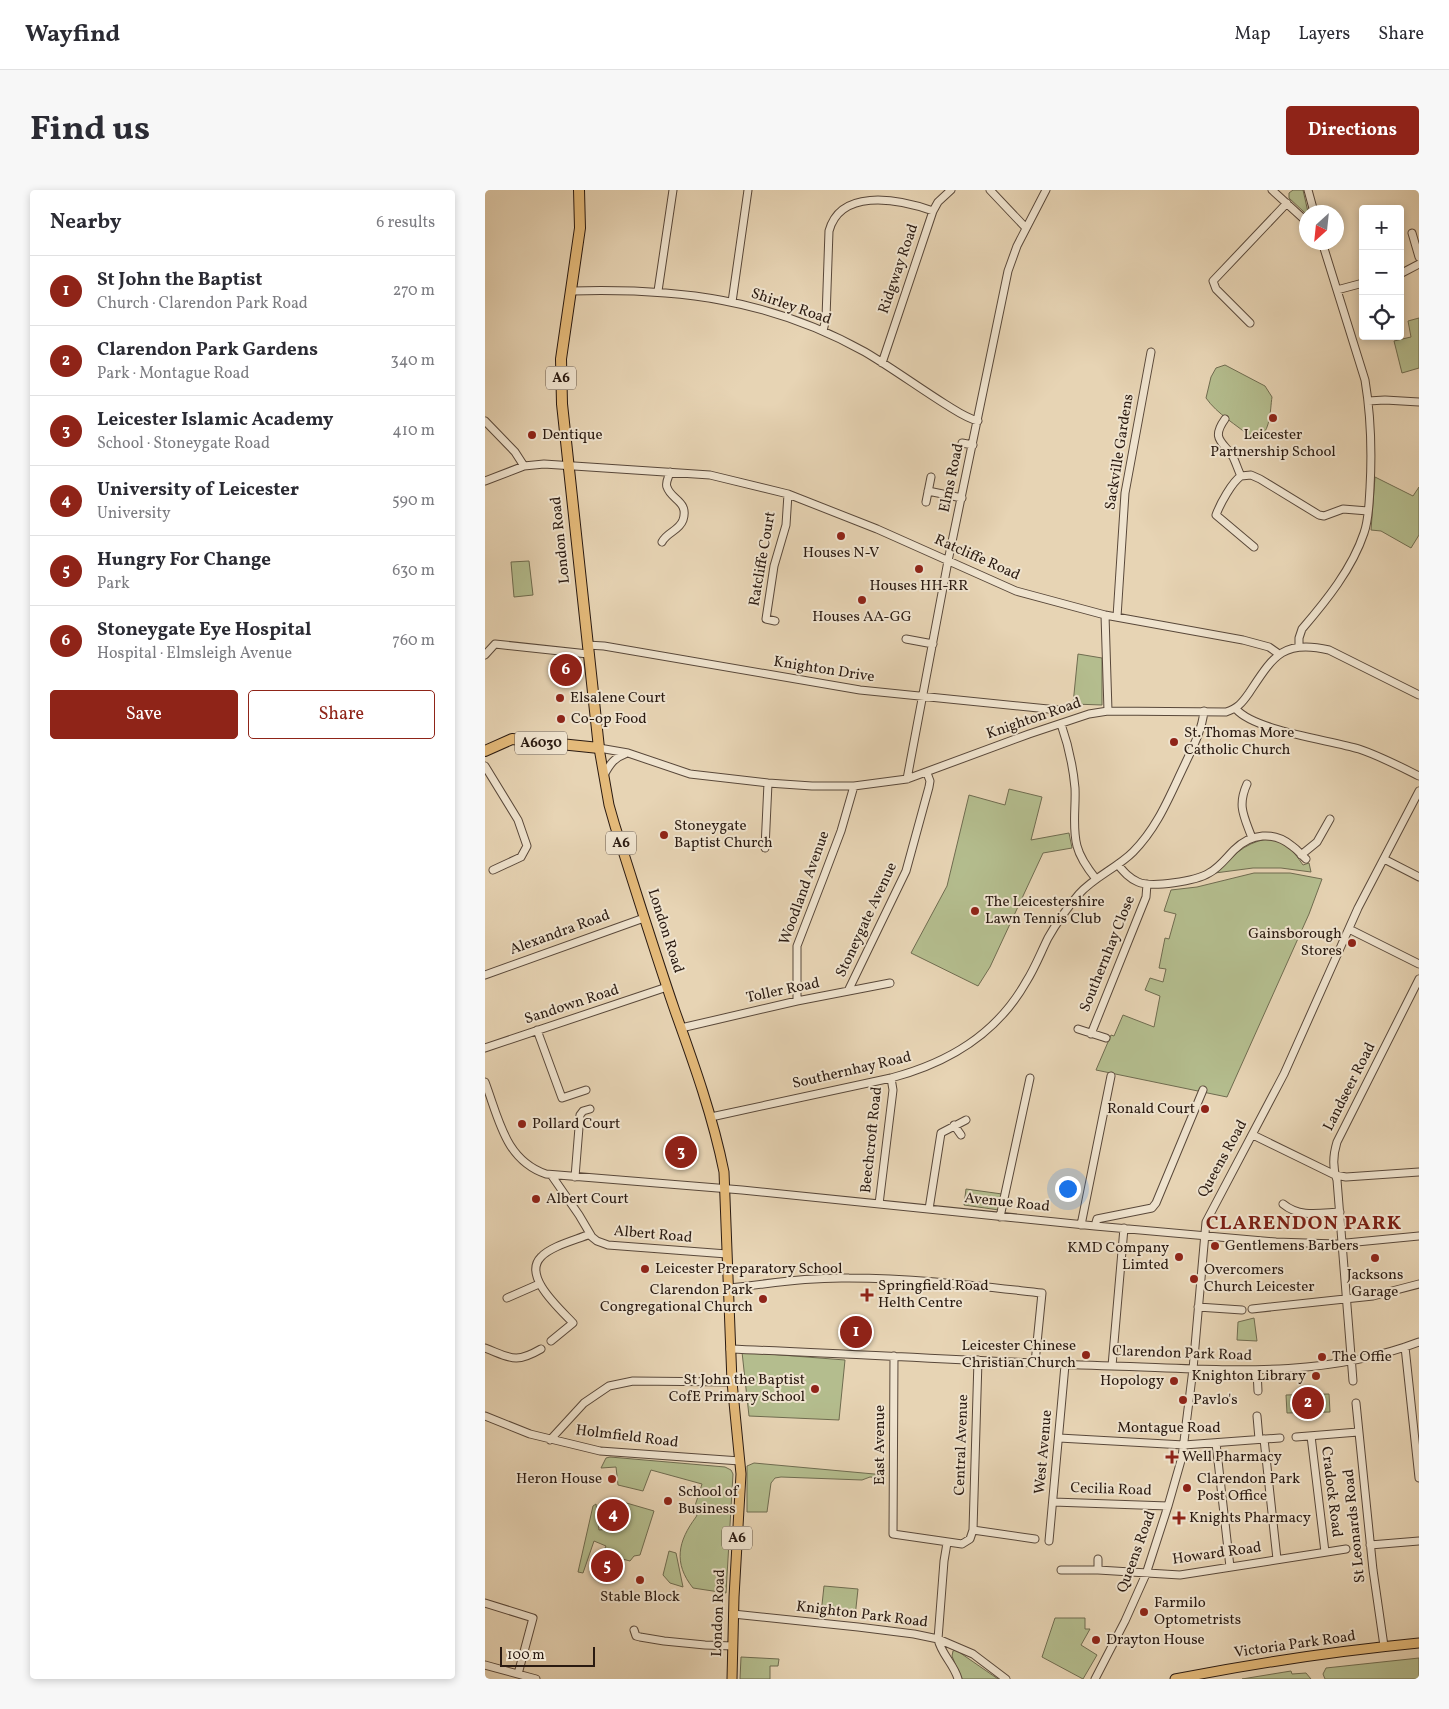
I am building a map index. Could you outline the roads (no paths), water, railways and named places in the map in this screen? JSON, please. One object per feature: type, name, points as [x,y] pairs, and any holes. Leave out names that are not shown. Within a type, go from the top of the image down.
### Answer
[{"type":"highway","name":"London Road","points":[[579,190],[580,228],[561,359],[562,404],[599,748]]},
{"type":"highway","name":"A6030","points":[[485,751],[511,739],[599,748]]},
{"type":"main road","name":"London Road","points":[[599,748],[603,775],[615,826],[644,918],[693,1060],[720,1151],[725,1189],[732,1382],[741,1474],[733,1614],[732,1679]]},
{"type":"main road","name":"Victoria Park Road","points":[[1175,1679],[1239,1667],[1384,1646],[1419,1643]]},
{"type":"street","points":[[658,291],[673,190]]},
{"type":"street","points":[[732,302],[748,190]]},
{"type":"street","name":"Ridgway Road","points":[[882,363],[933,211],[938,202],[951,190]]},
{"type":"street","points":[[990,190],[1026,228]]},
{"type":"street","name":"Elms Road","points":[[907,779],[948,560],[1008,271],[1012,257],[1046,190]]},
{"type":"street","points":[[1308,190],[1312,205]]},
{"type":"street","points":[[1277,191],[1299,214]]},
{"type":"street","points":[[880,192],[933,211]]},
{"type":"street","points":[[823,331],[826,318],[829,231],[834,212],[843,201]]},
{"type":"street","points":[[1250,323],[1216,289],[1213,281],[1287,203]]},
{"type":"street","points":[[1412,233],[1419,257]]},
{"type":"street","points":[[1299,647],[1301,630],[1339,581],[1354,555],[1363,534],[1368,511],[1371,459],[1365,380],[1325,250]]},
{"type":"street","points":[[1404,272],[1419,264]]},
{"type":"street","points":[[1337,290],[1359,284]]},
{"type":"street","name":"Shirley Road","points":[[572,291],[658,291],[695,295],[779,314],[850,344],[957,411],[978,421]]},
{"type":"street","name":"Sackville Gardens","points":[[1117,617],[1125,493],[1151,352]]},
{"type":"street","points":[[1368,401],[1419,402]]},
{"type":"street","points":[[1225,419],[1219,430],[1219,441],[1231,455],[1241,476]]},
{"type":"street","points":[[485,421],[515,452],[524,466]]},
{"type":"street","points":[[962,443],[973,445]]},
{"type":"street","name":"Ratcliffe Road","points":[[485,481],[524,466],[544,464],[710,475],[788,494],[877,529],[1016,591],[1105,615],[1243,640],[1269,648],[1279,654]]},
{"type":"street","points":[[662,542],[667,534],[677,530],[684,515],[682,505],[667,488],[666,484],[670,472]]},
{"type":"street","points":[[1254,546],[1216,514],[1230,487],[1241,476],[1251,475],[1260,479],[1319,515],[1324,516],[1343,509],[1368,511]]},
{"type":"street","points":[[926,502],[931,477]]},
{"type":"street","points":[[928,491],[962,498]]},
{"type":"street","name":"Ratcliffe Court","points":[[775,621],[766,619],[774,566],[785,526],[788,494]]},
{"type":"street","points":[[1105,615],[1108,711]]},
{"type":"street","points":[[906,639],[933,644]]},
{"type":"street","name":"Knighton Drive","points":[[485,655],[495,644],[588,650],[603,646],[842,688],[1058,710]]},
{"type":"street","points":[[1419,695],[1329,650],[1319,647],[1299,647],[1285,650],[1279,654],[1264,669],[1245,699],[1235,709],[1243,715],[1265,725],[1362,750],[1419,776]]},
{"type":"street","name":"Knighton Road","points":[[599,748],[628,752],[690,774],[768,783],[854,786],[907,779],[927,773],[1089,714],[1108,711],[1226,712],[1235,709]]},
{"type":"street","name":"Southernhay Road","points":[[711,1117],[919,1071],[943,1060],[971,1043],[1009,1007],[1025,984],[1058,922],[1080,893],[1096,879],[1118,865],[1144,840],[1159,817],[1198,736],[1205,711]]},
{"type":"street","points":[[1061,724],[1068,747],[1075,786],[1075,834],[1077,844],[1082,860],[1096,879]]},
{"type":"street","points":[[603,775],[616,757],[628,752]]},
{"type":"street","points":[[485,766],[518,820],[527,846],[521,858],[493,870]]},
{"type":"street","name":"Stoneygate Avenue","points":[[849,991],[906,871],[929,787],[930,781],[927,773]]},
{"type":"street","points":[[765,848],[768,783]]},
{"type":"street","points":[[1247,784],[1241,799],[1241,806],[1252,838]]},
{"type":"street","name":"Woodland Avenue","points":[[797,1001],[797,946],[831,858],[854,786]]},
{"type":"street","name":"Queens Road","points":[[1095,1678],[1125,1621],[1146,1574],[1168,1506],[1184,1444],[1193,1369],[1206,1222],[1284,1074],[1349,929],[1419,791]]},
{"type":"street","points":[[1118,865],[1131,879],[1147,884],[1188,880],[1205,875],[1216,868],[1241,843],[1252,838],[1269,835],[1281,839],[1293,846],[1304,857],[1317,842],[1329,820],[1336,825]]},
{"type":"street","points":[[1384,859],[1419,877]]},
{"type":"street","name":"Southernhay Close","points":[[1091,1034],[1146,897],[1147,884]]},
{"type":"street","name":"Alexandra Road","points":[[485,975],[644,918]]},
{"type":"street","points":[[1349,929],[1419,964]]},
{"type":"street","name":"Landseer Road","points":[[1342,1244],[1335,1175],[1334,1154],[1337,1142],[1419,979]]},
{"type":"street","name":"Toller Road","points":[[681,1028],[797,1001],[890,983]]},
{"type":"street","name":"Sandown Road","points":[[485,1048],[667,987]]},
{"type":"street","points":[[537,1030],[562,1098],[586,1090]]},
{"type":"street","name":"Southernhay Close","points":[[1078,1030],[1106,1038]]},
{"type":"street","points":[[1081,1225],[1111,1076]]},
{"type":"street","name":"Beechcroft Road","points":[[879,1204],[893,1090],[891,1078]]},
{"type":"street","points":[[1000,1216],[1030,1078]]},
{"type":"street","points":[[485,1082],[509,1146],[519,1160],[534,1170],[552,1176],[590,1234],[549,1251],[541,1257],[535,1271],[539,1284],[573,1323],[551,1341]]},
{"type":"street","points":[[1095,1226],[1097,1219],[1152,1208],[1156,1203],[1203,1090]]},
{"type":"street","points":[[575,1177],[580,1116],[583,1111],[590,1109]]},
{"type":"street","points":[[929,1210],[941,1133],[966,1120]]},
{"type":"street","points":[[954,1125],[961,1135]]},
{"type":"street","points":[[1253,1135],[1335,1175],[1346,1177],[1419,1172]]},
{"type":"street","name":"Avenue Road","points":[[552,1176],[725,1189],[1081,1225],[1277,1242],[1342,1244],[1419,1236]]},
{"type":"street","points":[[1283,1204],[1301,1214],[1340,1212]]},
{"type":"street","points":[[1112,1366],[1124,1228]]},
{"type":"street","name":"Albert Road","points":[[590,1234],[597,1241],[608,1245],[727,1254]]},
{"type":"street","points":[[1342,1244],[1353,1381]]},
{"type":"street","points":[[728,1288],[805,1280],[848,1278],[932,1282],[1042,1293],[1035,1363]]},
{"type":"street","points":[[507,1298],[539,1284]]},
{"type":"street","points":[[1252,1309],[1373,1296],[1419,1284]]},
{"type":"street","points":[[1198,1307],[1242,1310]]},
{"type":"street","name":"Clarendon Park Road","points":[[730,1349],[1065,1365],[1257,1371],[1315,1367],[1352,1361],[1419,1342]]},
{"type":"street","points":[[1405,1347],[1419,1478]]},
{"type":"street","points":[[485,1348],[514,1359],[527,1357],[541,1349]]},
{"type":"street","name":"East Avenue","points":[[894,1356],[893,1534],[947,1543]]},
{"type":"street","name":"Central Avenue","points":[[973,1530],[978,1360]]},
{"type":"street","name":"West Avenue","points":[[1049,1541],[1065,1365]]},
{"type":"street","points":[[1257,1371],[1258,1391]]},
{"type":"street","points":[[550,1440],[584,1403],[609,1386],[633,1381],[732,1382]]},
{"type":"street","name":"St Leonards Road","points":[[1355,1403],[1370,1545],[1384,1646]]},
{"type":"street","name":"Holmfield Road","points":[[485,1416],[550,1440],[600,1451],[740,1461]]},
{"type":"street","points":[[1257,1416],[1277,1559]]},
{"type":"street","points":[[1296,1437],[1358,1432]]},
{"type":"street","name":"Cradock Road","points":[[1311,1436],[1325,1552]]},
{"type":"street","name":"Montague Road","points":[[1059,1438],[1184,1444],[1280,1438]]},
{"type":"street","points":[[1216,1443],[1229,1567]]},
{"type":"street","name":"Cecilia Road","points":[[1053,1502],[1168,1506]]},
{"type":"street","points":[[957,1679],[956,1672],[940,1646],[939,1639],[947,1543],[962,1544],[970,1539],[973,1530],[1035,1539]]},
{"type":"street","points":[[1370,1545],[1419,1540]]},
{"type":"street","name":"Howard Road","points":[[1061,1570],[1098,1570],[1180,1575],[1346,1549]]},
{"type":"street","points":[[1098,1559],[1098,1570]]},
{"type":"street","points":[[485,1603],[533,1618],[518,1674]]},
{"type":"street","name":"Knighton Park Road","points":[[733,1614],[867,1628],[939,1639],[973,1654],[1006,1679]]},
{"type":"street","points":[[634,1630],[636,1636],[664,1641],[733,1646]]},
{"type":"street","points":[[485,1665],[536,1679]]},
{"type":"place","name":"Leicester Partnership School","points":[[1273,418]]},
{"type":"place","name":"Dentique","points":[[532,435]]},
{"type":"place","name":"Houses N-V","points":[[841,536]]},
{"type":"place","name":"Houses HH-RR","points":[[919,569]]},
{"type":"place","name":"Houses AA-GG","points":[[862,600]]},
{"type":"place","name":"Stoneygate Eye Hospital","points":[[566,670]]},
{"type":"place","name":"Elsalene Court","points":[[560,698]]},
{"type":"place","name":"Co-op Food","points":[[561,719]]},
{"type":"place","name":"St. Thomas More Catholic Church","points":[[1174,742]]},
{"type":"place","name":"Stoneygate Baptist Church","points":[[664,835]]},
{"type":"place","name":"The Leicestershire Lawn Tennis Club","points":[[975,911]]},
{"type":"place","name":"Gainsborough Stores","points":[[1352,943]]},
{"type":"place","name":"Ronald Court","points":[[1205,1109]]},
{"type":"place","name":"Pollard Court","points":[[522,1124]]},
{"type":"place","name":"Leicester Islamic Academy","points":[[681,1152]]},
{"type":"place","name":"Albert Court","points":[[536,1199]]},
{"type":"place","name":"Gentlemens Barbers","points":[[1215,1246]]},
{"type":"place","name":"KMD Company Limted","points":[[1179,1257]]},
{"type":"place","name":"Jacksons Garage","points":[[1375,1258]]},
{"type":"place","name":"Leicester Preparatory School","points":[[645,1269]]},
{"type":"place","name":"Overcomers Church Leicester","points":[[1194,1279]]},
{"type":"place","name":"Springfield Road Helth Centre","points":[[867,1295]]},
{"type":"place","name":"Clarendon Park Congregational Church","points":[[763,1299]]},
{"type":"place","name":"St John the Baptist","points":[[856,1332]]},
{"type":"place","name":"Leicester Chinese Christian Church","points":[[1086,1355]]},
{"type":"place","name":"The Offie","points":[[1322,1357]]},
{"type":"place","name":"Knighton Library","points":[[1316,1376]]},
{"type":"place","name":"Hopology","points":[[1174,1381]]},
{"type":"place","name":"St John the Baptist CofE Primary School","points":[[815,1389]]},
{"type":"place","name":"Pavlo's","points":[[1183,1400]]},
{"type":"place","name":"Clarendon Park Gardens","points":[[1308,1403]]},
{"type":"place","name":"Well Pharmacy","points":[[1172,1457]]},
{"type":"place","name":"Heron House","points":[[612,1479]]},
{"type":"place","name":"Clarendon Park Post Office","points":[[1187,1488]]},
{"type":"place","name":"School of Business","points":[[668,1501]]},
{"type":"place","name":"University of Leicester","points":[[613,1515]]},
{"type":"place","name":"Knights Pharmacy","points":[[1179,1518]]},
{"type":"place","name":"Hungry For Change","points":[[607,1566]]},
{"type":"place","name":"Stable Block","points":[[640,1580]]},
{"type":"place","name":"Farmilo Optometrists","points":[[1144,1612]]},
{"type":"place","name":"Drayton House","points":[[1096,1640]]},
{"type":"district","name":"CLARENDON PARK","points":[[1304,1224]]}]
